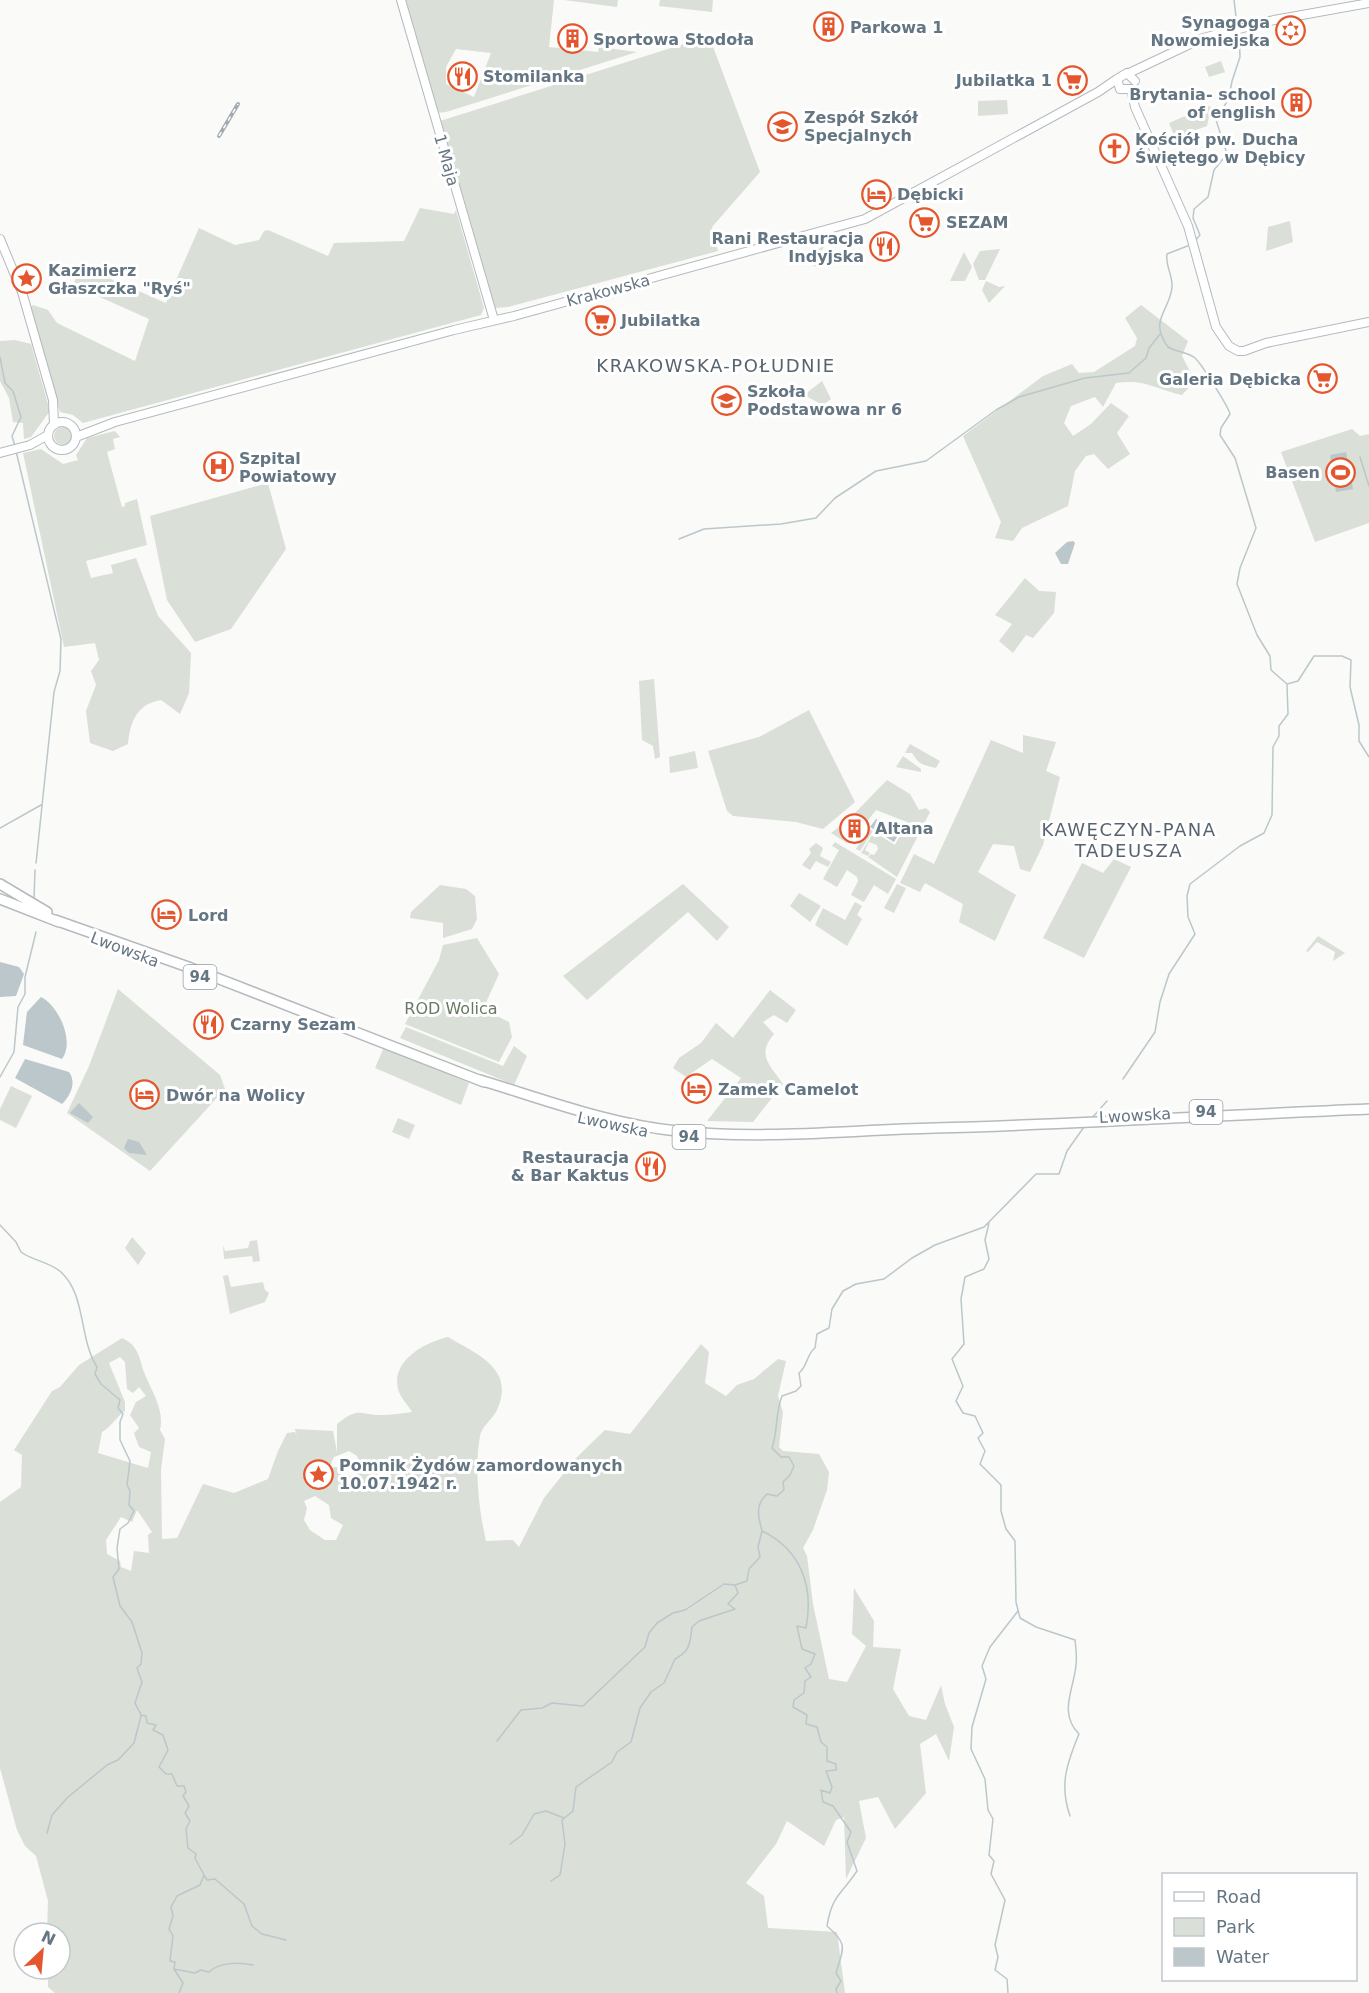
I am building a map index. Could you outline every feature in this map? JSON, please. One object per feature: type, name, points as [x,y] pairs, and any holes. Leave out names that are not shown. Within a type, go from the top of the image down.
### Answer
[{"type":"main road","points":[[0,884],[73,925]]},
{"type":"main road","name":"Lwowska","points":[[0,899],[137,954],[264,999],[558,1111],[641,1131],[738,1139],[1369,1104]]},
{"type":"main road","name":"Lwowska","points":[[55,920],[229,983],[264,999]]},
{"type":"main road","name":"Lwowska","points":[[1090,1120],[1369,1109]]},
{"type":"street","name":"1 Maja","points":[[401,0],[494,320]]},
{"type":"street","points":[[1127,87],[1129,73],[1188,43],[1232,30],[1369,3]]},
{"type":"street","points":[[1127,87],[1150,64]]},
{"type":"street","name":"Krakowska","points":[[76,437],[94,428],[865,219],[1098,92],[1121,74],[1129,73]]},
{"type":"street","points":[[1117,78],[1127,87],[1194,243],[1216,327],[1229,346],[1238,351],[1244,351],[1266,343],[1369,322]]},
{"type":"street","name":"Krakowska","points":[[1098,92],[1127,87]]},
{"type":"street","points":[[0,238],[22,292],[52,400],[54,425],[50,440]]},
{"type":"street","points":[[0,453],[50,440],[64,450],[72,446],[76,437],[74,427],[63,422],[52,400]]},
{"type":"street","points":[[54,425],[63,422]]},
{"type":"street","name":"Krakowska","points":[[74,427],[94,428]]},
{"type":"green space","points":[[404,0],[554,0],[549,47],[598,52],[599,47],[637,52],[446,112],[437,113]],"holes":[[[456,49],[491,53],[474,97],[446,84],[446,67]]]},
{"type":"green space","points":[[564,0],[618,0],[617,7]]},
{"type":"green space","points":[[660,0],[713,0],[712,12],[659,6]]},
{"type":"green space","points":[[709,36],[760,172],[712,227],[718,251],[508,307],[494,308],[440,121]]},
{"type":"green space","points":[[1221,61],[1225,72],[1209,77],[1205,67]]},
{"type":"green space","points":[[1007,100],[1008,114],[978,116],[978,101]]},
{"type":"green space","points":[[1208,106],[1211,107],[1207,126],[1184,134],[1187,141],[1172,148],[1168,138],[1174,135],[1169,123]]},
{"type":"green space","points":[[420,208],[454,214],[456,210],[484,308],[481,315],[83,423],[73,415],[60,412],[30,308],[33,305],[48,310],[57,323],[135,361],[149,319],[73,285],[81,266],[166,303],[199,228],[235,245],[259,240],[264,231],[268,230],[328,256],[334,243],[404,241]]},
{"type":"green space","points":[[1290,221],[1293,242],[1266,251],[1268,227]]},
{"type":"green space","points":[[824,246],[817,260],[818,268],[801,258]]},
{"type":"green space","points":[[1000,249],[985,280],[979,280],[973,264],[980,251]]},
{"type":"green space","points":[[964,252],[972,267],[965,281],[950,281]]},
{"type":"green space","points":[[986,281],[999,287],[1005,286],[989,303],[982,290]]},
{"type":"green space","points":[[1141,305],[1188,341],[1182,356],[1195,381],[1182,395],[1143,383],[1116,383],[1103,407],[1095,397],[1071,406],[1064,423],[1073,436],[1091,424],[1111,403],[1129,416],[1117,433],[1130,454],[1108,469],[1094,454],[1086,456],[1075,471],[1068,506],[1022,528],[1013,541],[995,538],[1001,522],[963,436],[1043,376],[1072,364],[1079,373],[1094,372],[1135,346],[1137,338],[1125,318]]},
{"type":"green space","points":[[15,340],[31,344],[50,411],[31,437],[24,439],[23,423],[13,422],[9,398],[0,381],[0,341]]},
{"type":"green space","points":[[822,381],[831,399],[823,405],[804,395]]},
{"type":"green space","points":[[59,427],[67,427],[72,432],[70,443],[59,445],[54,440],[54,432]]},
{"type":"green space","points":[[1352,429],[1360,436],[1369,434],[1369,523],[1315,542],[1281,452]]},
{"type":"green space","points":[[115,431],[120,437],[113,439],[115,449],[107,452],[122,507],[125,503],[137,499],[147,545],[86,561],[91,578],[113,573],[111,565],[136,558],[158,616],[191,653],[189,693],[180,714],[161,700],[152,702],[140,710],[136,716],[130,729],[128,744],[113,751],[90,743],[86,711],[96,685],[91,671],[99,660],[95,643],[64,647],[23,453],[41,449],[63,464],[78,460],[76,455],[87,438]]},
{"type":"green space","points":[[268,483],[286,549],[231,629],[195,642],[167,600],[150,516]]},
{"type":"green space","points":[[1025,578],[1039,591],[1056,592],[1054,613],[1033,638],[1026,635],[1013,653],[999,641],[1012,624],[995,615]]},
{"type":"green space","points":[[654,679],[660,757],[655,759],[653,746],[642,740],[639,681]]},
{"type":"green space","points":[[809,710],[855,802],[823,829],[796,822],[733,816],[727,811],[708,751],[759,737]]},
{"type":"green space","points":[[1023,735],[1056,742],[1046,771],[1060,777],[1043,845],[1030,872],[1020,869],[1014,846],[993,844],[978,872],[1016,895],[995,941],[959,922],[963,904],[925,883],[920,892],[900,883],[914,854],[934,864],[991,740],[1023,753]]},
{"type":"green space","points":[[910,744],[940,761],[936,768],[921,764],[912,753],[905,753]]},
{"type":"green space","points":[[695,751],[698,768],[670,773],[669,757]]},
{"type":"green space","points":[[903,756],[921,769],[921,772],[896,767]]},
{"type":"green space","points":[[887,780],[910,794],[919,810],[926,808],[930,812],[897,877],[868,857],[871,854],[874,855],[878,849],[877,845],[869,842],[865,850],[870,853],[868,856],[861,853],[874,832],[895,845],[907,822],[876,810],[866,823],[853,815]]},
{"type":"green space","points":[[852,817],[873,831],[860,851],[856,849],[867,831],[861,827],[857,832],[852,829],[845,840],[847,843],[831,833]]},
{"type":"green space","points":[[835,842],[896,879],[888,894],[874,885],[864,902],[851,895],[858,881],[857,877],[847,870],[837,887],[823,879],[839,850],[832,846]]},
{"type":"green space","points":[[816,843],[823,848],[820,856],[831,862],[828,867],[816,861],[810,870],[802,865],[811,853],[809,849]]},
{"type":"green space","points":[[1114,859],[1131,867],[1084,958],[1043,938],[1082,863],[1103,873]]},
{"type":"green space","points":[[683,884],[729,927],[717,941],[688,912],[587,1000],[563,976]]},
{"type":"green space","points":[[897,884],[906,888],[894,913],[884,908]]},
{"type":"green space","points":[[440,885],[466,889],[475,896],[477,919],[472,929],[443,938],[443,923],[410,918],[411,912]]},
{"type":"green space","points":[[799,893],[821,906],[810,922],[790,906]]},
{"type":"green space","points":[[855,902],[862,906],[857,915],[862,919],[847,946],[815,925],[823,908],[845,920]]},
{"type":"green space","points":[[1318,936],[1345,953],[1333,961],[1335,952],[1317,942],[1308,952],[1306,951]]},
{"type":"green space","name":"ROD Wolica","points":[[477,938],[499,974],[483,1009],[509,1022],[512,1037],[499,1062],[405,1024],[439,960],[443,945]]},
{"type":"green space","points":[[118,989],[220,1075],[225,1089],[150,1171],[67,1113],[89,1066]]},
{"type":"green space","points":[[770,990],[796,1010],[787,1023],[774,1015],[763,1022],[774,1034],[766,1048],[767,1060],[783,1084],[753,1122],[707,1121],[741,1078],[712,1059],[686,1077],[673,1068],[679,1058],[701,1043],[716,1023],[733,1038]]},
{"type":"green space","points":[[406,1027],[503,1066],[514,1046],[527,1056],[514,1085],[400,1038]]},
{"type":"green space","points":[[384,1047],[469,1083],[461,1105],[375,1068]]},
{"type":"green space","points":[[11,1086],[32,1096],[16,1128],[0,1120],[0,1109]]},
{"type":"green space","points":[[398,1118],[415,1125],[409,1139],[392,1132]]},
{"type":"green space","points":[[132,1237],[146,1253],[138,1265],[125,1248]]},
{"type":"green space","points":[[257,1240],[260,1261],[253,1262],[252,1256],[224,1259],[223,1245],[225,1251],[248,1248],[250,1241]]},
{"type":"green space","points":[[228,1275],[231,1287],[263,1282],[265,1290],[269,1293],[265,1302],[230,1314],[223,1276]]},
{"type":"green space","points":[[448,1337],[481,1356],[497,1373],[501,1383],[501,1396],[497,1410],[483,1429],[478,1449],[479,1503],[486,1541],[513,1540],[519,1547],[544,1498],[576,1458],[605,1430],[630,1434],[701,1344],[709,1352],[705,1383],[726,1396],[737,1385],[754,1379],[778,1359],[786,1361],[778,1396],[783,1412],[779,1447],[783,1451],[819,1454],[829,1472],[827,1490],[813,1530],[803,1548],[807,1556],[813,1604],[829,1679],[847,1682],[866,1646],[852,1634],[854,1588],[874,1621],[873,1647],[901,1649],[893,1689],[909,1716],[926,1720],[941,1685],[954,1727],[949,1761],[936,1734],[920,1744],[926,1793],[895,1829],[878,1797],[859,1801],[866,1838],[846,1879],[844,1817],[836,1820],[824,1846],[787,1821],[776,1844],[746,1883],[764,1896],[768,1928],[837,1932],[845,1993],[55,1993],[48,1987],[48,1981],[72,1981],[72,1921],[47,1921],[48,1901],[36,1856],[25,1846],[17,1830],[0,1768],[0,1502],[21,1487],[22,1455],[14,1450],[52,1391],[60,1387],[79,1365],[122,1338],[124,1339],[132,1344],[137,1352],[159,1407],[160,1430],[165,1439],[161,1470],[162,1539],[177,1538],[203,1484],[234,1493],[268,1479],[287,1433],[295,1432],[297,1437],[295,1429],[333,1431],[337,1452],[337,1424],[345,1418],[356,1413],[386,1415],[412,1412],[402,1398],[397,1379],[405,1361],[430,1343]],"holes":[[[120,1357],[125,1362],[127,1389],[133,1393],[139,1387],[146,1396],[136,1402],[130,1415],[139,1428],[134,1433],[139,1447],[151,1452],[148,1468],[98,1453],[102,1432],[125,1411],[125,1402],[109,1363]],[[349,1451],[357,1456],[361,1466],[354,1470],[357,1475],[352,1479],[348,1474],[343,1476],[337,1467],[329,1468],[334,1457]],[[315,1496],[329,1505],[331,1518],[343,1525],[336,1540],[325,1540],[310,1530],[304,1520],[307,1508],[304,1501]],[[137,1510],[152,1532],[148,1535],[149,1553],[134,1551],[131,1571],[121,1567],[120,1561],[107,1554],[106,1540],[121,1517],[132,1522]]]},
{"type":"water","name":"Basen","points":[[1346,452],[1353,489],[1336,492],[1330,455]]},
{"type":"water","points":[[1067,542],[1075,543],[1068,564],[1061,564],[1055,553]]},
{"type":"water","points":[[876,819],[888,824],[905,823],[894,842],[870,827]]},
{"type":"water","points":[[0,962],[19,967],[24,974],[16,996],[0,997]]},
{"type":"water","points":[[41,997],[54,1008],[63,1025],[67,1043],[62,1059],[23,1045],[27,1012]]},
{"type":"water","points":[[25,1059],[69,1072],[72,1089],[62,1104],[15,1078]]},
{"type":"water","points":[[79,1103],[93,1117],[88,1123],[70,1113]]},
{"type":"water","points":[[128,1139],[139,1142],[147,1155],[129,1153],[124,1148]]},
{"type":"waterway","points":[[1234,0],[1237,25]]},
{"type":"waterway","points":[[1194,242],[1200,235],[1193,218],[1194,209],[1208,197],[1214,170],[1227,154],[1216,120],[1229,98],[1240,57],[1239,32]]},
{"type":"waterway","points":[[1190,245],[1167,254],[1172,287],[1160,322],[1160,330],[1168,347],[1195,358],[1230,414],[1221,428],[1220,435],[1235,458],[1256,528],[1240,568],[1237,584],[1257,635],[1270,656],[1271,670],[1287,684],[1298,681],[1314,656],[1342,656],[1351,660],[1350,687],[1359,725],[1359,741],[1369,757]]},
{"type":"waterway","points":[[679,539],[704,529],[781,524],[816,518],[835,498],[876,471],[926,461],[996,410],[1019,397],[1085,378],[1129,373],[1146,358],[1149,348],[1161,333]]},
{"type":"waterway","points":[[0,357],[5,383],[13,391],[21,417],[12,436],[15,446]]},
{"type":"waterway","points":[[16,451],[61,639],[60,671],[54,692],[36,863]]},
{"type":"waterway","points":[[1360,457],[1369,486]]},
{"type":"waterway","points":[[1123,1079],[1155,1032],[1160,1002],[1169,974],[1195,934],[1188,917],[1187,896],[1190,884],[1240,846],[1264,833],[1272,815],[1273,747],[1279,736],[1279,726],[1288,714],[1287,685]]},
{"type":"waterway","points":[[0,828],[41,805]]},
{"type":"waterway","points":[[34,899],[35,870]]},
{"type":"waterway","points":[[0,1077],[14,1052],[18,1007],[25,994],[25,977],[36,932]]},
{"type":"waterway","points":[[1091,1119],[1107,1101]]},
{"type":"waterway","points":[[837,1993],[836,1989],[841,1981],[836,1973],[842,1947],[839,1938],[827,1926],[834,1901],[857,1871],[847,1842],[851,1832],[833,1806],[823,1802],[821,1790],[830,1793],[832,1787],[826,1771],[836,1770],[836,1764],[827,1761],[827,1747],[821,1742],[817,1727],[806,1724],[807,1715],[793,1707],[794,1700],[804,1693],[805,1681],[811,1677],[805,1668],[811,1664],[815,1654],[802,1649],[797,1626],[806,1628],[808,1613],[806,1584],[802,1571],[786,1548],[762,1531],[759,1516],[759,1507],[763,1498],[767,1494],[777,1496],[784,1490],[783,1482],[790,1475],[794,1466],[789,1457],[781,1457],[772,1448],[780,1402],[782,1396],[796,1391],[801,1386],[799,1373],[815,1348],[817,1334],[829,1328],[832,1309],[843,1291],[856,1284],[884,1279],[912,1258],[935,1245],[984,1227],[1036,1174],[1059,1174],[1067,1151],[1084,1127]]},
{"type":"waterway","points":[[989,1223],[985,1240],[989,1259],[984,1269],[965,1277],[961,1299],[964,1344],[952,1359],[963,1386],[956,1401],[963,1413],[975,1416],[983,1433],[978,1438],[985,1451],[980,1464],[1001,1485],[1001,1511],[1006,1529],[1015,1541],[1016,1602],[1020,1618],[1036,1627],[1075,1640],[1076,1665],[1068,1709],[1069,1718],[1079,1734],[1066,1774],[1065,1794],[1070,1816]]},
{"type":"waterway","points":[[0,1225],[16,1242],[21,1252],[58,1269],[70,1282],[79,1305],[87,1344],[97,1367],[95,1374],[101,1384],[120,1400],[118,1408],[123,1414],[120,1422],[120,1440],[130,1461],[127,1485],[130,1491],[129,1505],[134,1511],[128,1523],[120,1529],[117,1548],[119,1569],[113,1577],[120,1606],[132,1622],[142,1653],[141,1664],[137,1668],[142,1682],[135,1703],[141,1715],[146,1716],[147,1723],[156,1725],[153,1730],[163,1735],[168,1750],[159,1767],[166,1774],[172,1774],[177,1786],[184,1786],[186,1792],[183,1796],[189,1806],[185,1813],[190,1821],[186,1829],[188,1848],[196,1854],[195,1858],[204,1875],[200,1885],[177,1896],[171,1907],[173,1916],[169,1929],[173,1936],[170,1961],[175,1962],[174,1969],[183,1983],[179,1993]]},
{"type":"waterway","points":[[551,1881],[560,1875],[565,1844],[562,1820],[573,1811],[576,1787],[612,1762],[617,1752],[631,1742],[640,1708],[651,1692],[664,1683],[675,1659],[686,1650],[690,1642],[692,1627],[699,1621],[735,1609],[728,1604],[738,1593],[735,1585],[747,1581],[749,1569],[760,1557],[758,1547],[762,1531]]},
{"type":"waterway","points":[[497,1741],[521,1710],[542,1708],[552,1703],[583,1706],[645,1647],[649,1633],[657,1623],[673,1613],[685,1610],[724,1584],[735,1585]]},
{"type":"waterway","points":[[1008,1993],[1007,1979],[995,1970],[998,1957],[995,1945],[1005,1900],[991,1874],[994,1861],[989,1855],[993,1819],[988,1810],[985,1779],[971,1749],[972,1727],[986,1679],[982,1666],[990,1647],[1018,1611]]},
{"type":"waterway","points":[[47,1833],[52,1815],[67,1798],[107,1765],[118,1760],[134,1743],[141,1716]]},
{"type":"waterway","points":[[510,1844],[522,1835],[534,1814],[546,1811],[564,1818]]},
{"type":"waterway","points":[[204,1875],[207,1880],[215,1879],[244,1904],[252,1926],[262,1934],[286,1940]]},
{"type":"waterway","points":[[174,1969],[195,1973],[201,1970],[209,1972],[218,1966],[230,1964],[253,1965]]},
{"type":"railway","points":[[219,136],[238,104]]},
{"type":"place","name":"Parkowa 1","points":[[829,27]]},
{"type":"place","name":"Synagoga Nowomiejska","points":[[1291,31]]},
{"type":"place","name":"Sportowa Stodoła","points":[[572,39]]},
{"type":"place","name":"Stomilanka","points":[[462,76]]},
{"type":"place","name":"Jubilatka 1","points":[[1073,80]]},
{"type":"place","name":"Brytania- school of english","points":[[1297,103]]},
{"type":"place","name":"Zespół Szkół Specjalnych","points":[[783,126]]},
{"type":"place","name":"Kościół pw. Ducha Świętego w Dębicy","points":[[1114,148]]},
{"type":"place","name":"Dębicki","points":[[876,194]]},
{"type":"place","name":"SEZAM","points":[[925,222]]},
{"type":"place","name":"Rani Restauracja Indyjska","points":[[885,247]]},
{"type":"place","name":"Kazimierz Głaszczka \"Ryś\"","points":[[27,279]]},
{"type":"place","name":"Jubilatka","points":[[600,320]]},
{"type":"place","name":"Galeria Dębicka","points":[[1322,379]]},
{"type":"place","name":"Szkoła Podstawowa nr 6","points":[[726,400]]},
{"type":"place","name":"Szpital Powiatowy","points":[[218,467]]},
{"type":"place","name":"Basen","points":[[1341,472]]},
{"type":"place","name":"Altana","points":[[854,828]]},
{"type":"place","name":"Lord","points":[[167,915]]},
{"type":"place","name":"Czarny Sezam","points":[[209,1024]]},
{"type":"place","name":"Zamek Camelot","points":[[697,1089]]},
{"type":"place","name":"Dwór na Wolicy","points":[[145,1095]]},
{"type":"place","name":"Restauracja & Bar Kaktus","points":[[650,1166]]},
{"type":"place","name":"Pomnik Żydów zamordowanych 10.07.1942 r.","points":[[318,1474]]},
{"type":"district","name":"KRAKOWSKA-POŁUDNIE","points":[[716,366]]},
{"type":"district","name":"KAWĘCZYN-PANA TADEUSZA","points":[[1129,840]]}]
